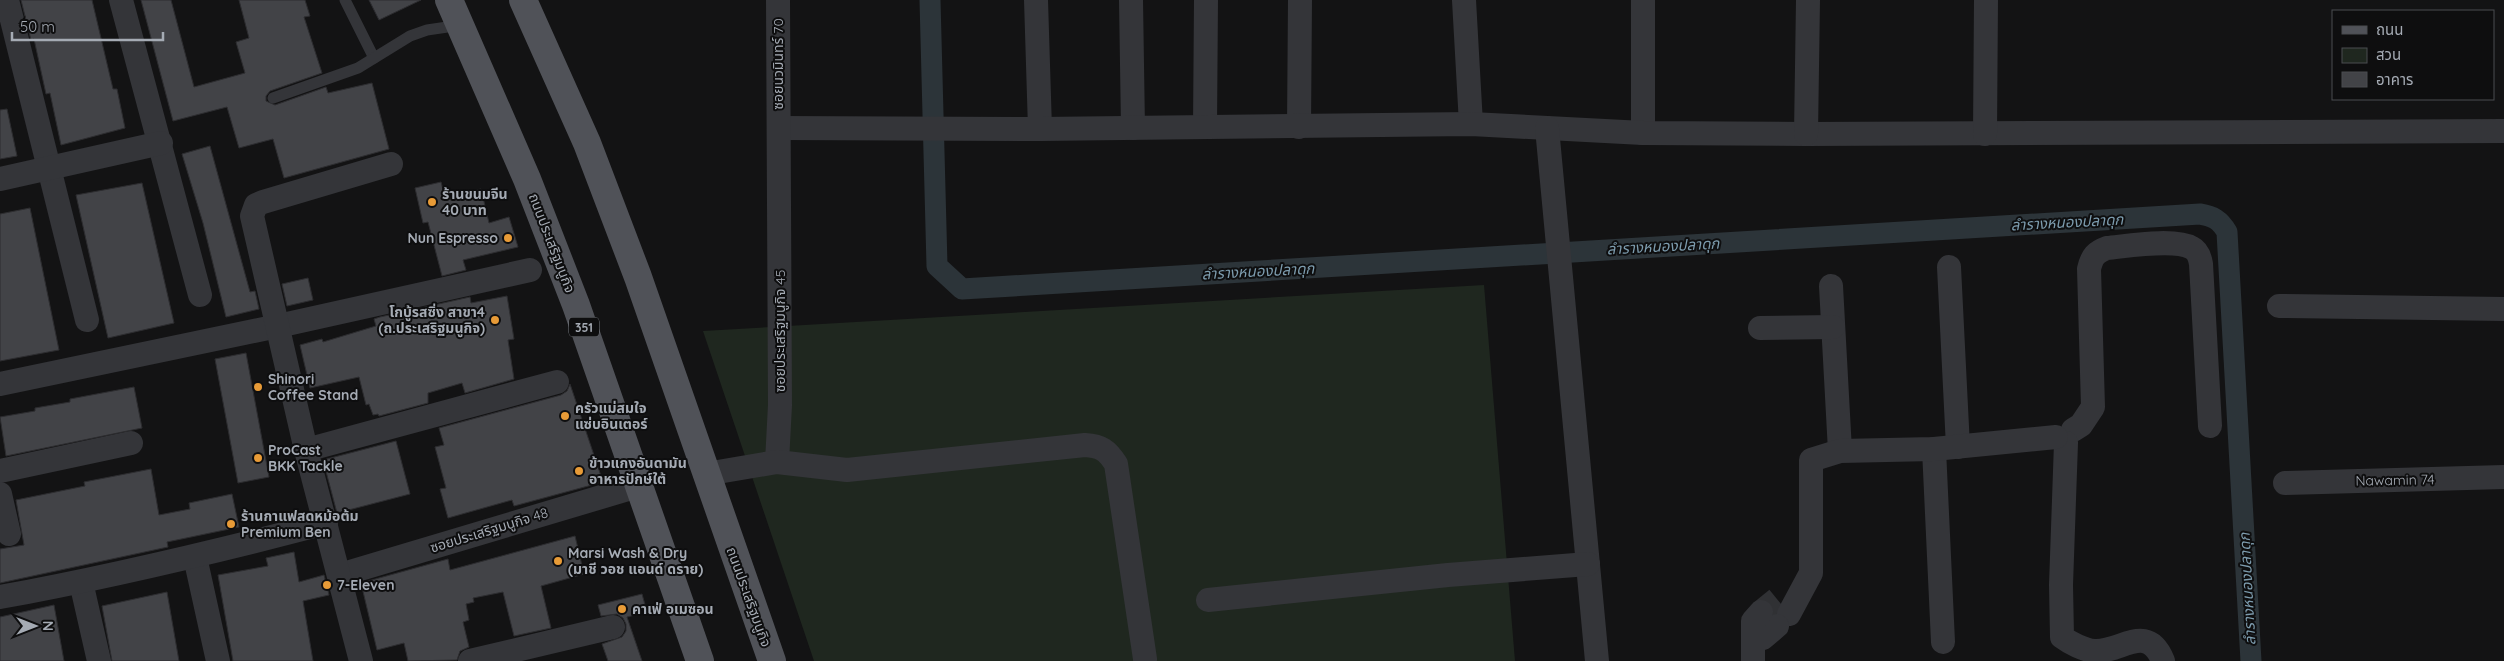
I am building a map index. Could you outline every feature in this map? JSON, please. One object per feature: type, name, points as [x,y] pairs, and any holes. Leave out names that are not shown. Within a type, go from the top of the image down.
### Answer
[{"type":"main road","name":"ถนนประเสริฐมนูกิจ","points":[[449,0],[527,179],[576,305],[700,661]]},
{"type":"main road","name":"ถนนประเสริฐมนูกิจ","points":[[523,0],[587,143],[638,277],[772,661]]},
{"type":"street","points":[[7,0],[87,320]]},
{"type":"street","points":[[122,0],[200,295]]},
{"type":"street","name":"ซอยนวมินทร์ 70","points":[[778,0],[779,128]]},
{"type":"street","points":[[1036,0],[1040,129]]},
{"type":"street","points":[[1131,0],[1133,128]]},
{"type":"street","points":[[1205,127],[1206,0]]},
{"type":"street","points":[[1299,127],[1300,0]]},
{"type":"street","points":[[1464,0],[1471,124]]},
{"type":"street","points":[[1643,0],[1643,132]]},
{"type":"street","points":[[1806,134],[1808,0]]},
{"type":"street","points":[[1985,134],[1986,0]]},
{"type":"street","points":[[779,128],[1040,129],[1471,124],[1643,132],[1806,134],[2504,131]]},
{"type":"street","name":"ซอยประเสริฐมนูกิจ 45","points":[[777,462],[780,405],[779,128]]},
{"type":"street","points":[[1547,128],[1597,661]]},
{"type":"street","points":[[0,179],[161,143]]},
{"type":"street","points":[[361,661],[306,450],[252,216],[256,205],[391,164]]},
{"type":"street","points":[[1753,651],[1781,609],[1811,573],[1811,460],[1840,451],[1934,449],[2065,437],[2081,426],[2093,407],[2089,268],[2092,258],[2098,251],[2107,248],[2181,244],[2194,248],[2201,264],[2210,426]]},
{"type":"street","points":[[1950,267],[1958,447]]},
{"type":"street","points":[[0,384],[278,326],[530,270]]},
{"type":"street","points":[[1831,286],[1840,451]]},
{"type":"street","points":[[2279,306],[2504,309]]},
{"type":"street","points":[[1760,328],[1833,326]]},
{"type":"street","points":[[306,450],[557,382]]},
{"type":"street","points":[[2065,437],[2061,585],[2062,636],[2069,642],[2095,651],[2138,640],[2157,648],[2163,661]]},
{"type":"street","points":[[0,471],[131,443]]},
{"type":"street","points":[[706,474],[777,462],[847,470],[1085,445],[1098,446],[1108,452],[1116,464],[1145,659]]},
{"type":"street","points":[[1934,449],[1943,642]]},
{"type":"street","name":"Nawamin 74","points":[[2286,483],[2504,477]]},
{"type":"street","name":"ซอยประเสริฐมนูกิจ 48","points":[[340,575],[638,486]]},
{"type":"street","points":[[0,494],[9,534]]},
{"type":"street","points":[[0,597],[81,582],[195,557],[326,524]]},
{"type":"street","points":[[195,557],[218,661]]},
{"type":"street","points":[[1208,600],[1448,575],[1588,564]]},
{"type":"street","points":[[81,582],[99,661]]},
{"type":"street","points":[[470,661],[613,627]]},
{"type":"lane","points":[[345,0],[374,58]]},
{"type":"lane","points":[[273,98],[358,68],[410,36],[427,30],[460,25]]},
{"type":"green space","points":[[1484,285],[1515,661],[814,661],[703,331]]},
{"type":"building","points":[[21,0],[92,0],[113,89],[117,89],[125,128],[61,145],[50,93],[46,94],[34,39],[31,40]]},
{"type":"building","points":[[141,0],[171,0],[194,87],[245,73],[236,42],[249,38],[239,0],[305,0],[310,16],[304,17],[322,73],[270,91],[266,96],[266,101],[275,105],[326,87],[328,93],[372,83],[389,149],[284,178],[273,139],[239,148],[227,107],[173,121]]},
{"type":"building","points":[[369,0],[421,0],[379,20]]},
{"type":"building","points":[[7,109],[17,156],[0,159],[0,110]]},
{"type":"building","points":[[210,146],[250,292],[255,291],[259,309],[226,317],[203,223],[182,154]]},
{"type":"building","points":[[441,182],[445,198],[481,189],[489,223],[509,217],[518,247],[463,260],[466,270],[442,276],[428,222],[423,223],[415,188]]},
{"type":"building","points":[[142,183],[174,323],[108,338],[76,195]]},
{"type":"building","points":[[30,208],[59,350],[0,361],[0,214]]},
{"type":"building","points":[[308,278],[313,300],[287,306],[282,284]]},
{"type":"building","points":[[507,296],[514,339],[508,340],[514,379],[465,393],[462,383],[428,393],[428,403],[379,416],[378,414],[373,415],[369,404],[366,405],[359,377],[310,388],[300,345],[322,339],[323,342],[376,326],[374,319],[380,317],[470,297],[471,303]]},
{"type":"building","points":[[246,353],[269,477],[238,483],[215,359]]},
{"type":"building","points":[[570,384],[603,482],[514,506],[512,500],[448,518],[440,489],[446,488],[435,447],[444,445],[439,428],[561,395],[567,391]]},
{"type":"building","points":[[134,387],[142,428],[6,456],[0,417],[70,402],[70,399]]},
{"type":"building","points":[[396,441],[410,494],[337,513],[323,460]]},
{"type":"building","points":[[151,469],[159,515],[190,509],[189,503],[232,494],[239,527],[167,542],[168,547],[0,583],[0,549],[24,545],[16,500],[85,486],[84,482]]},
{"type":"building","points":[[575,536],[584,574],[541,586],[551,628],[514,636],[503,592],[473,598],[474,602],[466,604],[469,620],[463,622],[469,647],[460,651],[457,660],[408,661],[404,643],[377,650],[361,583],[448,559],[450,570]]},
{"type":"building","points":[[294,552],[299,582],[324,575],[329,595],[303,601],[313,661],[233,661],[218,575],[268,566],[266,558]]},
{"type":"building","points":[[167,592],[179,661],[112,661],[102,606]]},
{"type":"building","points":[[642,594],[647,612],[627,617],[642,661],[608,661],[602,644],[622,637],[626,631],[626,624],[623,618],[617,614],[601,616],[598,605]]},
{"type":"building","points":[[54,605],[64,661],[0,661],[0,617]]},
{"type":"waterway","name":"ลำรางหนองปลาดุก","points":[[930,0],[937,266],[962,289],[2200,214],[2212,217],[2222,224],[2227,232],[2251,661]]},
{"type":"tunnel","points":[[1761,612],[1777,599]]},
{"type":"place","name":"ร้านขนมจีน 40 บาท","points":[[432,202]]},
{"type":"place","name":"Nun Espresso","points":[[508,238]]},
{"type":"place","name":"โกบู้รสซิ่ง สาขา4 (ถ.ประเสริฐมนูกิจ)","points":[[495,320]]},
{"type":"place","name":"Shinori Coffee Stand","points":[[258,387]]},
{"type":"place","name":"ครัวแม่สมใจ แซ่บอินเตอร์","points":[[565,416]]},
{"type":"place","name":"ProCast BKK Tackle","points":[[258,458]]},
{"type":"place","name":"ข้าวแกงอันดามัน อาหารปักษ์ใต้","points":[[579,471]]},
{"type":"place","name":"ร้านกาแฟสดหม้อต้ม Premium Ben","points":[[231,524]]},
{"type":"place","name":"Marsi Wash & Dry (มาชี วอช แอนด์ ดราย)","points":[[558,561]]},
{"type":"place","name":"7-Eleven","points":[[327,585]]},
{"type":"place","name":"คาเฟ่ อเมซอน","points":[[622,609]]}]
